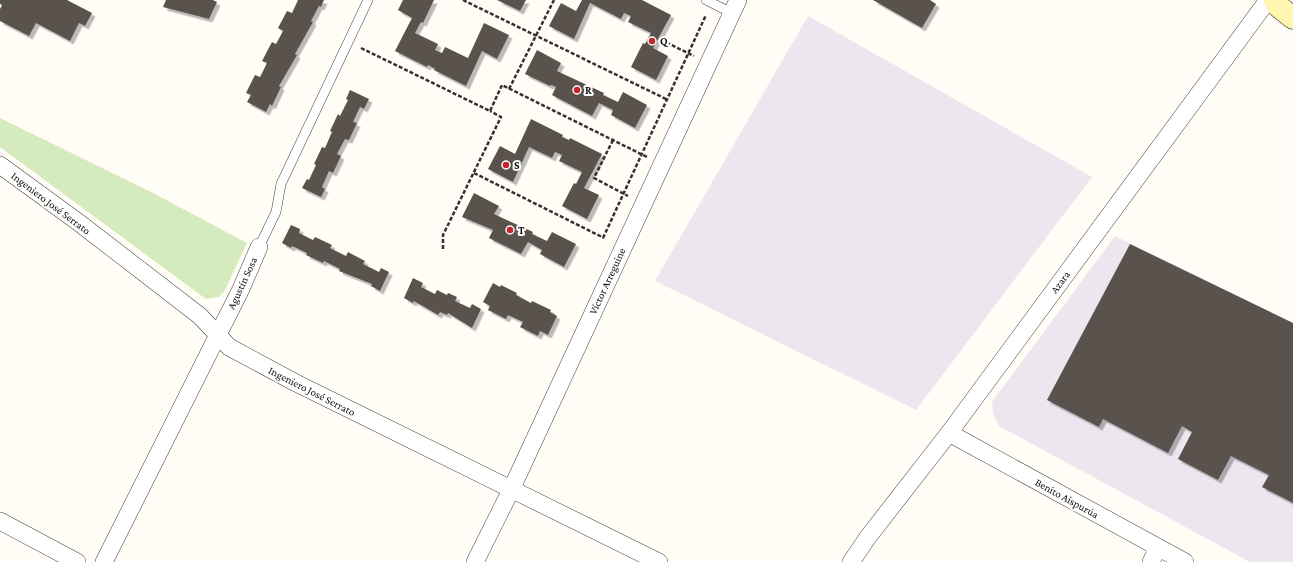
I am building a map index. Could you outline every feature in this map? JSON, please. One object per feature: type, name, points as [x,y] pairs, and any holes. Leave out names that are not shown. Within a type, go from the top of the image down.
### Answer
[{"type":"street","name":"Azara","points":[[851,562],[868,536],[949,433],[1268,0]]},
{"type":"street","points":[[1275,0],[1278,6],[1293,18]]},
{"type":"street","name":"Víctor Arreguine","points":[[475,562],[511,490],[735,6]]},
{"type":"street","name":"Ingeniero José Serrato","points":[[0,165],[78,222],[200,316],[229,347],[296,383],[659,562]]},
{"type":"street","name":"Agustín Sosa","points":[[104,562],[241,289],[259,248]]},
{"type":"street","name":"Benito Aispurúa","points":[[949,433],[1155,555],[1185,562]]},
{"type":"street","points":[[0,522],[77,562]]},
{"type":"lane","name":"Agustín Sosa","points":[[259,248],[276,212],[281,184],[368,0]]},
{"type":"lane","points":[[709,1],[735,6]]},
{"type":"path","points":[[463,0],[688,108]]},
{"type":"path","points":[[509,89],[554,0]]},
{"type":"path","points":[[603,238],[688,54],[709,1]]},
{"type":"path","points":[[660,40],[709,63]]},
{"type":"path","points":[[348,42],[501,117],[443,235],[443,249]]},
{"type":"path","points":[[490,111],[502,85],[662,164]]},
{"type":"path","points":[[613,140],[594,178],[643,204]]},
{"type":"path","points":[[474,173],[623,248]]},
{"type":"shaded area","points":[[808,16],[1092,177],[916,410],[655,281]]},
{"type":"shaded area","points":[[1115,236],[1293,323],[1293,562],[1250,562],[999,426],[993,414],[992,402]]},
{"type":"green space","points":[[0,118],[153,193],[247,243],[225,290],[219,297],[206,299],[0,147]]},
{"type":"building","points":[[0,0],[67,0],[92,13],[85,26],[79,23],[70,41],[36,23],[29,36],[0,21],[0,9],[2,5],[0,4]]},
{"type":"building","points":[[166,0],[213,0],[217,2],[209,19],[163,7]]},
{"type":"building","points":[[298,0],[324,0],[311,21],[313,22],[295,54],[297,55],[279,86],[281,87],[272,106],[270,104],[266,112],[247,102],[251,95],[246,93],[255,75],[260,77],[267,63],[262,61],[272,42],[276,44],[283,31],[278,28],[287,11],[292,13]]},
{"type":"building","points":[[403,0],[434,0],[423,23],[421,22],[415,33],[438,44],[435,50],[442,53],[445,47],[468,58],[484,23],[509,35],[497,59],[482,51],[466,86],[434,70],[435,69],[428,65],[427,67],[395,51],[412,18],[398,10]]},
{"type":"building","points":[[497,0],[526,0],[520,11]]},
{"type":"building","name":"Q","points":[[582,0],[642,0],[671,15],[653,48],[668,56],[656,80],[631,67],[643,43],[645,44],[651,33],[628,22],[631,16],[624,13],[621,19],[590,3],[574,39],[549,26],[561,3],[576,11]]},
{"type":"building","points":[[873,0],[930,0],[936,4],[922,28]]},
{"type":"building","name":"R","points":[[537,50],[561,63],[557,71],[604,93],[603,95],[618,102],[623,92],[647,105],[635,128],[611,115],[613,110],[599,103],[592,116],[552,95],[556,87],[550,86],[525,74]]},
{"type":"building","points":[[350,90],[369,99],[364,109],[360,107],[353,122],[357,123],[349,140],[345,139],[337,154],[341,156],[333,173],[329,171],[322,187],[325,189],[321,197],[302,188],[307,179],[309,180],[316,165],[314,164],[322,147],[325,148],[332,132],[330,131],[338,114],[340,116],[348,100],[346,99]]},
{"type":"building","name":"S","points":[[531,119],[563,135],[562,137],[569,140],[570,138],[602,154],[584,188],[599,195],[587,219],[562,206],[574,183],[576,184],[582,172],[559,161],[562,155],[555,152],[552,158],[529,147],[513,182],[488,169],[500,146],[515,154]]},
{"type":"building","name":"T","points":[[474,193],[499,206],[494,214],[533,232],[532,234],[547,241],[552,232],[576,244],[564,267],[540,254],[542,250],[528,242],[521,254],[489,238],[493,230],[462,217]]},
{"type":"building","points":[[291,225],[300,229],[299,233],[313,240],[315,237],[332,245],[330,248],[346,256],[348,252],[365,261],[363,264],[379,272],[381,268],[389,272],[380,291],[371,286],[372,284],[339,271],[340,269],[324,261],[323,263],[306,255],[307,253],[292,246],[291,248],[282,243]]},
{"type":"building","points":[[1130,244],[1293,323],[1293,503],[1262,487],[1269,475],[1231,456],[1218,480],[1178,459],[1192,432],[1182,426],[1168,453],[1103,419],[1099,427],[1047,400]]},
{"type":"building","points":[[413,278],[423,283],[421,287],[435,294],[437,290],[447,295],[448,293],[457,297],[455,301],[470,308],[472,304],[481,309],[472,328],[448,313],[447,315],[440,312],[438,315],[414,301],[413,303],[404,298]]},
{"type":"building","points":[[493,283],[500,287],[501,285],[517,293],[516,295],[531,303],[532,301],[551,310],[550,312],[557,316],[548,335],[540,331],[538,336],[520,327],[523,322],[508,315],[506,319],[488,310],[490,306],[483,302]]},
{"type":"place","name":"Q","points":[[652,41]]},
{"type":"place","name":"R","points":[[577,90]]},
{"type":"place","name":"S","points":[[506,165]]},
{"type":"place","name":"T","points":[[510,230]]}]
